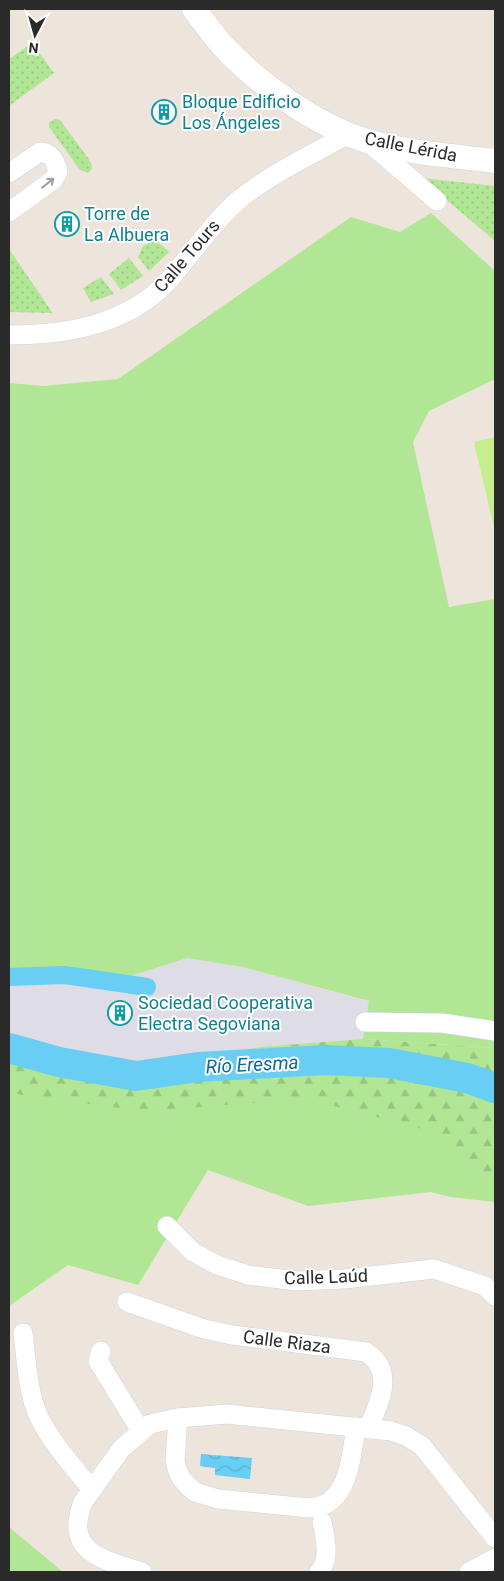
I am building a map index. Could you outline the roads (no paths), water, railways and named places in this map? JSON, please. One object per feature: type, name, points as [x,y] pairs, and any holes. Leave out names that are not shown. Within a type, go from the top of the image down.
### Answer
[{"type":"street","name":"Calle Lérida","points":[[194,9],[223,45],[256,76],[293,105],[357,137],[395,148],[495,161]]},
{"type":"street","points":[[357,137],[437,201]]},
{"type":"street","name":"Calle Tours","points":[[9,335],[63,332],[88,327],[119,315],[141,303],[165,284],[211,228],[247,193],[274,174],[357,137]]},
{"type":"street","points":[[9,173],[40,152],[45,152],[52,158],[58,172],[53,180],[9,212]]},
{"type":"street","points":[[365,1022],[442,1023],[495,1031]]},
{"type":"street","name":"Calle Laúd","points":[[166,1226],[193,1252],[217,1265],[248,1275],[298,1281],[344,1279],[434,1269],[485,1286],[495,1296]]},
{"type":"street","name":"Calle Riaza","points":[[127,1302],[204,1329],[232,1336],[366,1352],[374,1357],[382,1374],[383,1384],[378,1404],[362,1428],[340,1491],[336,1498],[318,1508],[218,1499],[195,1492],[181,1478],[177,1469],[175,1460],[178,1418]]},
{"type":"street","points":[[22,1333],[33,1397],[39,1417],[47,1431],[92,1490]]},
{"type":"street","points":[[101,1351],[98,1361],[142,1431]]},
{"type":"street","points":[[142,1572],[107,1561],[92,1554],[82,1543],[78,1533],[79,1511],[83,1502],[122,1448],[150,1424],[178,1418],[227,1414],[391,1431],[406,1436],[422,1446],[495,1538]]},
{"type":"street","points":[[320,1572],[324,1564],[326,1544],[322,1522]]},
{"type":"street","points":[[469,1572],[495,1558]]},
{"type":"water","points":[[201,1454],[252,1458],[250,1479],[215,1475],[215,1468],[200,1466]]},
{"type":"waterway","points":[[9,977],[65,975],[147,987]]},
{"type":"waterway","name":"Río Eresma","points":[[9,1048],[59,1062],[136,1076],[198,1067],[325,1060],[389,1063],[467,1078],[495,1088]]},
{"type":"place","name":"Bloque Edificio Los Ángeles","points":[[164,112]]},
{"type":"place","name":"Torre de La Albuera","points":[[67,224]]},
{"type":"place","name":"Sociedad Cooperativa Electra Segoviana","points":[[120,1013]]}]
